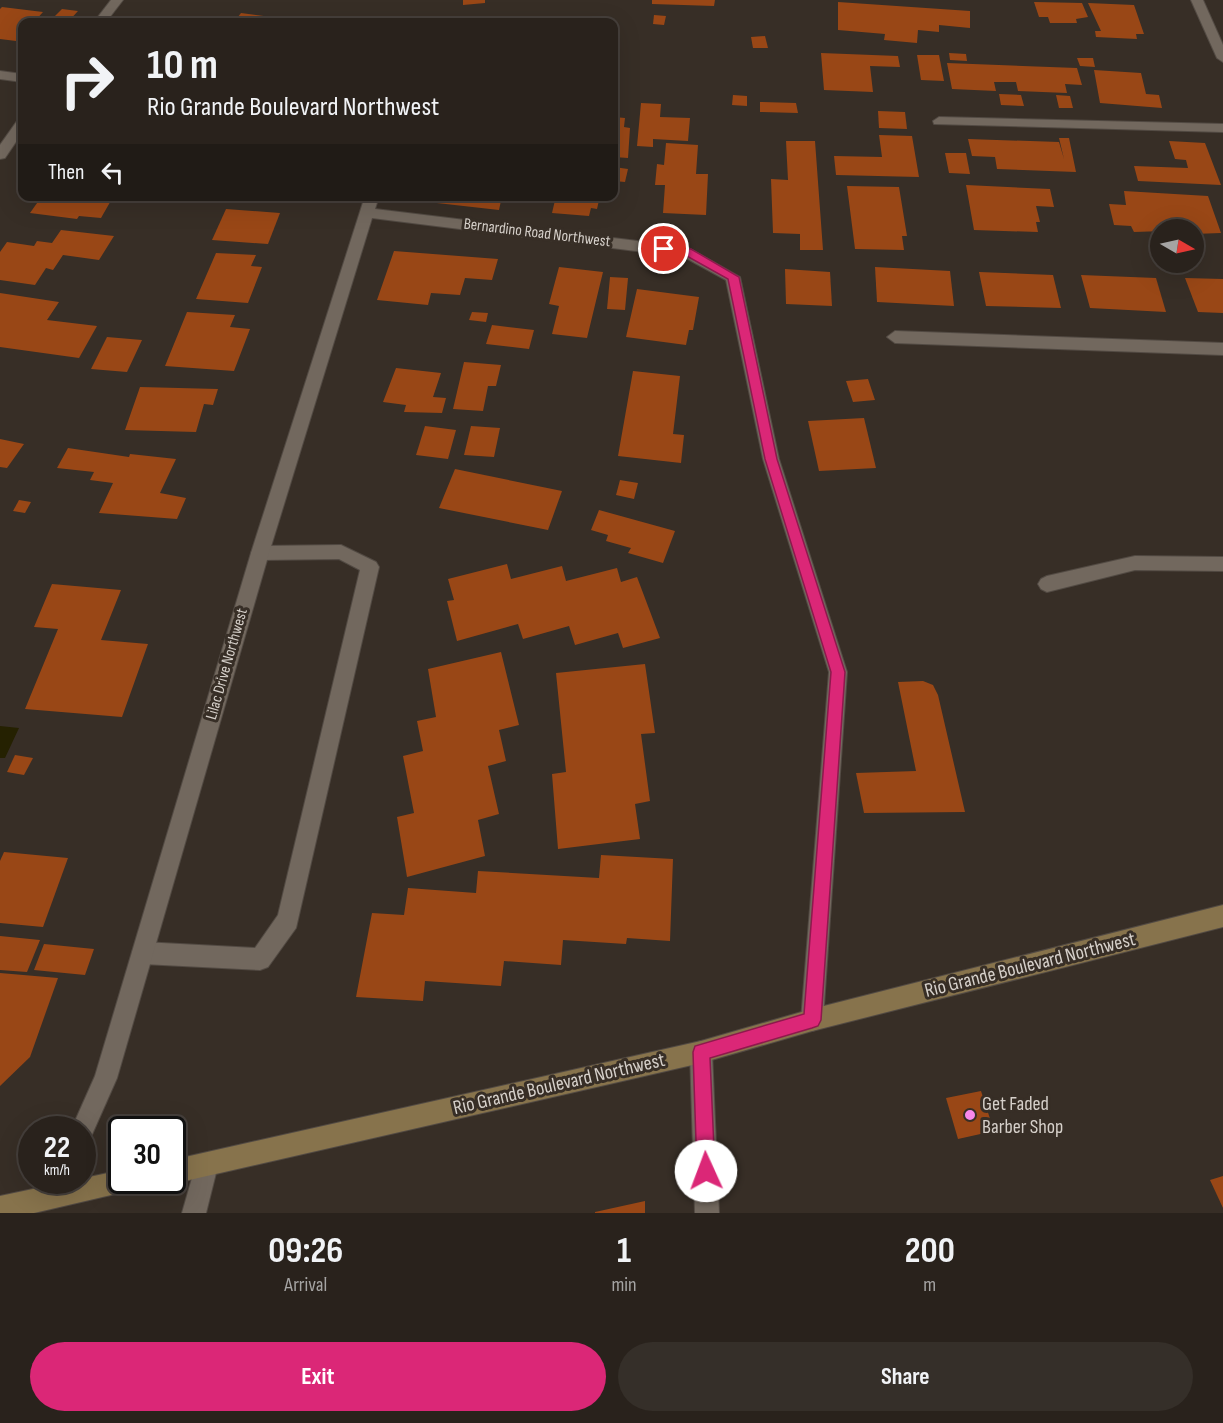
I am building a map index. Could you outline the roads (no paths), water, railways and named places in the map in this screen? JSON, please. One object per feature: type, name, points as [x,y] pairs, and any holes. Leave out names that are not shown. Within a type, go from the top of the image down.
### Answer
[{"type":"main road","name":"Rio Grande Boulevard Northwest","points":[[186,1169],[701,1052],[812,1020],[1223,916]]},
{"type":"main road","points":[[0,1208],[41,1194]]},
{"type":"street","points":[[97,0],[115,3],[103,18]]},
{"type":"street","points":[[1197,0],[1223,58]]},
{"type":"street","points":[[0,75],[18,77]]},
{"type":"street","points":[[939,121],[1223,128]]},
{"type":"street","points":[[0,155],[18,130]]},
{"type":"street","name":"Lilac Drive Northwest","points":[[89,1116],[106,1078],[260,553],[370,205]]},
{"type":"street","name":"Bernardino Road Northwest","points":[[370,205],[687,252],[734,277],[771,459],[838,672],[812,1020]]},
{"type":"street","points":[[895,337],[1223,349]]},
{"type":"street","points":[[143,953],[260,959],[288,921],[370,567],[341,552],[260,553]]},
{"type":"street","points":[[1047,584],[1136,563],[1223,564]]},
{"type":"street","points":[[701,1052],[707,1213]]},
{"type":"street","points":[[194,1213],[206,1165]]},
{"type":"place","name":"Get Faded Barber Shop","points":[[970,1115]]}]
